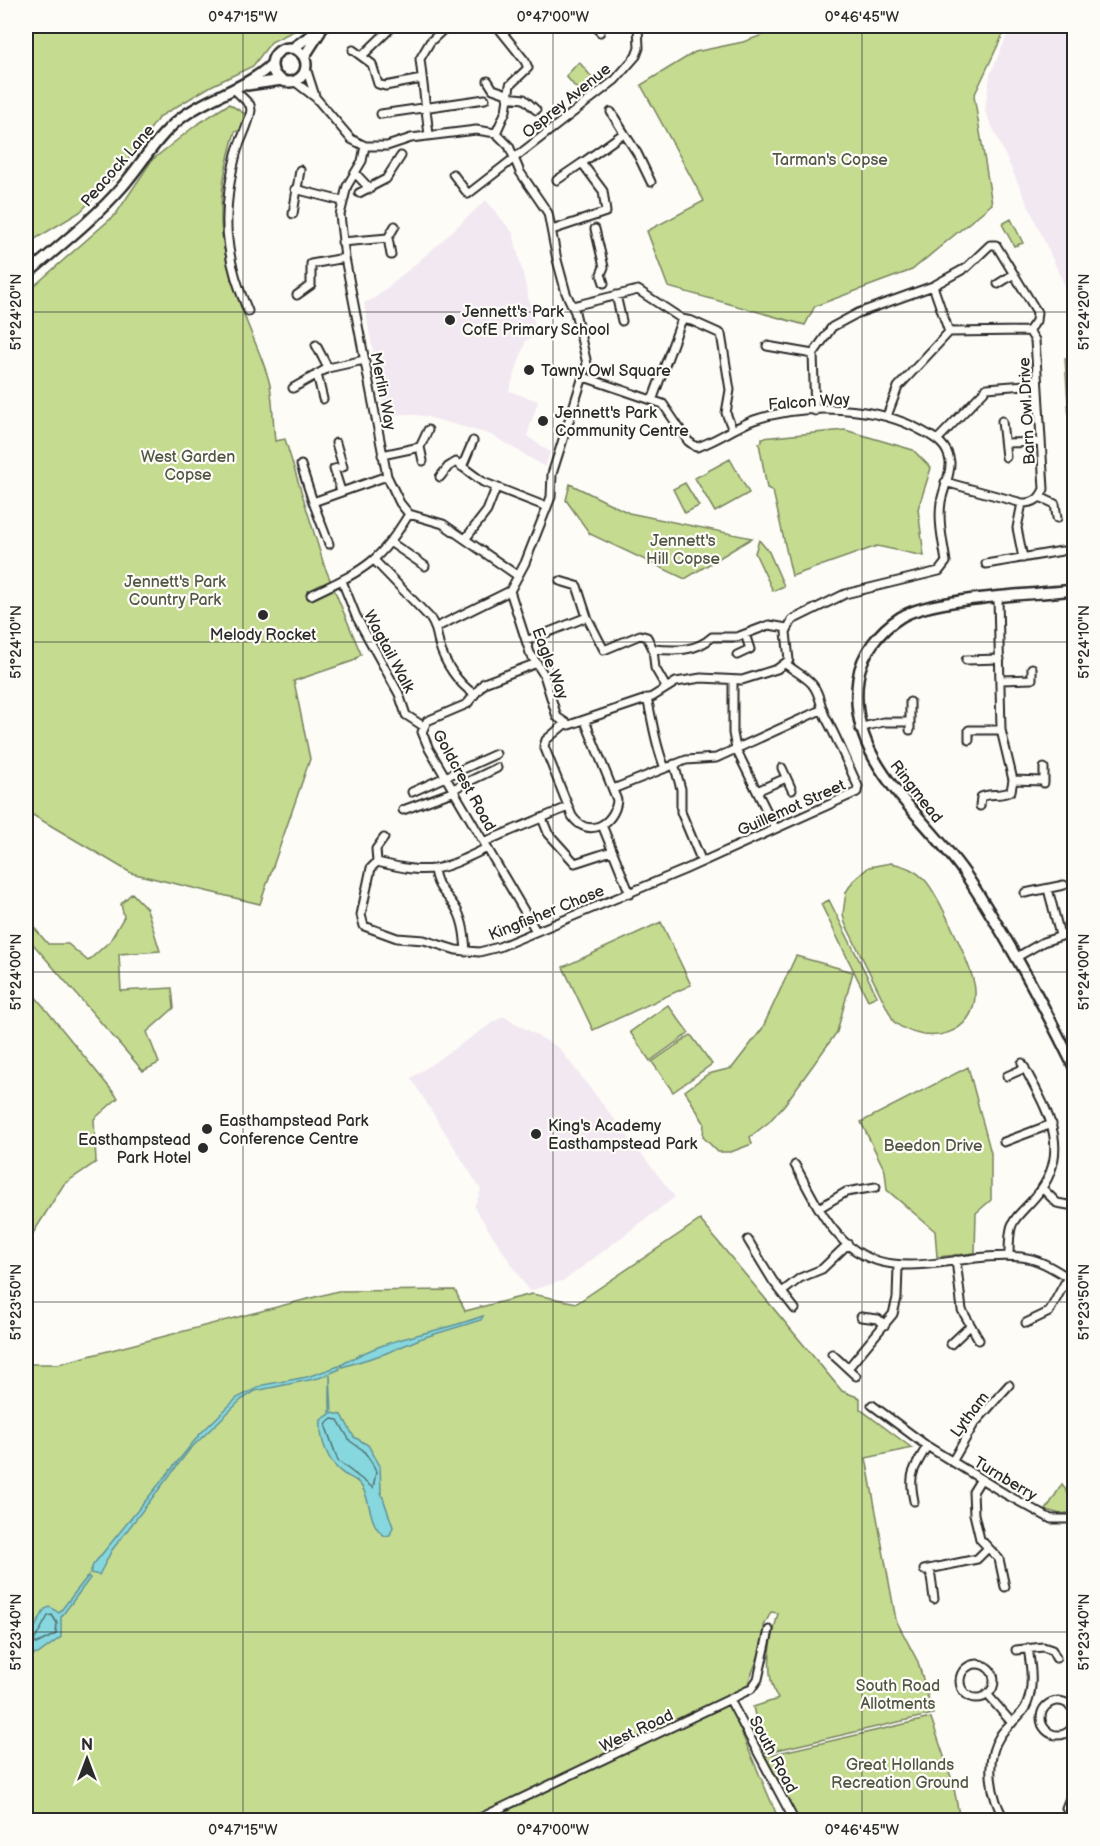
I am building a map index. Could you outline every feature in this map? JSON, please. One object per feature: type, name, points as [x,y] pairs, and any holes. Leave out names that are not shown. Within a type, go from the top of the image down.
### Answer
[{"type":"street","points":[[323,26],[292,48],[278,51],[272,64],[274,73],[282,80],[294,81],[316,98],[343,131],[365,147],[387,146],[429,135],[476,130],[496,133],[509,146],[513,158],[544,207],[552,230],[566,293],[573,306],[587,364],[552,474],[547,507],[510,591],[436,627]]},
{"type":"street","points":[[316,98],[304,57],[323,26]]},
{"type":"street","points":[[363,55],[393,26]]},
{"type":"street","points":[[429,135],[420,59],[423,51],[447,26]]},
{"type":"street","points":[[496,133],[506,111],[507,96],[512,82],[526,70],[528,64],[497,26]]},
{"type":"street","name":"Osprey Avenue","points":[[453,174],[468,194],[513,158],[530,148],[625,70],[639,48],[638,26]]},
{"type":"street","points":[[292,48],[304,57]]},
{"type":"street","points":[[353,50],[363,55],[372,64],[378,84],[385,86],[422,79]]},
{"type":"street","name":"Peacock Lane","points":[[26,275],[105,206],[168,129],[204,103],[237,88],[263,73],[272,64]]},
{"type":"street","points":[[294,81],[302,76],[306,68]]},
{"type":"street","name":"Peacock Lane","points":[[237,88],[282,80]]},
{"type":"street","points":[[488,81],[493,89],[507,96],[524,99],[536,111]]},
{"type":"street","points":[[237,88],[250,105],[251,110],[237,148],[228,191],[226,234],[232,271],[248,312]]},
{"type":"street","points":[[381,114],[485,99]]},
{"type":"street","points":[[611,112],[637,153],[651,182]]},
{"type":"street","points":[[557,180],[624,133]]},
{"type":"street","name":"Merlin Way","points":[[365,147],[356,174],[342,201],[342,242],[387,476],[400,503],[409,514]]},
{"type":"street","points":[[359,193],[370,189],[386,178],[401,156]]},
{"type":"street","points":[[552,230],[593,224],[604,215],[607,209],[603,192],[582,163]]},
{"type":"street","points":[[293,214],[295,189],[300,170]]},
{"type":"street","points":[[356,174],[370,189]]},
{"type":"street","points":[[295,189],[342,201]]},
{"type":"street","points":[[593,224],[604,267],[601,274],[604,284]]},
{"type":"street","points":[[391,255],[388,238],[394,226]]},
{"type":"street","points":[[342,242],[388,238]]},
{"type":"street","points":[[816,411],[813,354],[832,327],[841,321],[933,286],[965,269],[990,245],[996,245],[1037,312],[1036,321],[1029,331],[949,332],[898,387],[887,416]]},
{"type":"street","points":[[297,295],[311,285],[311,264],[345,258]]},
{"type":"street","points":[[998,284],[1014,274]]},
{"type":"street","points":[[933,286],[949,332]]},
{"type":"street","points":[[573,306],[642,291],[656,304],[682,319],[721,334],[730,390],[726,413],[732,428]]},
{"type":"street","points":[[616,295],[622,321]]},
{"type":"street","points":[[652,398],[682,319]]},
{"type":"street","name":"Barn Owl Drive","points":[[1029,331],[1035,340],[1044,489],[1041,497]]},
{"type":"street","points":[[316,345],[328,368]]},
{"type":"street","points":[[767,346],[813,354]]},
{"type":"street","points":[[293,388],[328,368],[364,360]]},
{"type":"street","points":[[317,374],[323,399]]},
{"type":"street","name":"Falcon Way","points":[[584,377],[652,398],[663,404],[692,446],[701,447],[732,428],[767,416],[846,410],[887,416],[912,425],[938,439]]},
{"type":"street","points":[[786,664],[789,654],[787,628],[792,620],[845,594],[943,569],[946,562],[941,530],[941,504],[950,463],[945,448],[938,439],[987,388],[1037,384]]},
{"type":"street","points":[[1002,421],[1006,457]]},
{"type":"street","points":[[423,461],[420,447],[428,430]]},
{"type":"street","points":[[462,467],[473,441]]},
{"type":"street","points":[[1005,443],[1041,442]]},
{"type":"street","points":[[336,443],[343,467],[334,469],[341,491]]},
{"type":"street","points":[[382,455],[420,447]]},
{"type":"street","points":[[440,477],[448,467],[456,462],[496,488],[547,507]]},
{"type":"street","points":[[301,465],[316,501],[329,544]]},
{"type":"street","points":[[316,501],[387,476]]},
{"type":"street","points":[[945,482],[1022,503],[1031,503],[1041,497],[1055,504],[1057,518]]},
{"type":"street","points":[[466,538],[487,511],[496,488]]},
{"type":"street","points":[[1022,503],[1017,528],[1023,558]]},
{"type":"street","points":[[311,595],[342,581],[375,561],[409,514],[443,524],[518,576]]},
{"type":"street","points":[[390,542],[424,566]]},
{"type":"street","points":[[986,564],[1062,551]]},
{"type":"street","points":[[375,561],[423,608],[436,627],[440,646],[454,674],[460,684],[474,694]]},
{"type":"street","name":"Wagtail Walk","points":[[342,581],[356,616],[399,694],[406,715],[423,726]]},
{"type":"street","points":[[560,581],[577,586],[587,617],[604,650],[640,635],[647,637],[653,649],[655,668],[666,687]]},
{"type":"street","name":"Ringmead","points":[[1074,590],[950,602],[901,617],[881,633],[866,654],[859,671],[855,697],[860,728],[873,758],[894,790],[966,876],[1017,957],[1074,1067]]},
{"type":"street","name":"Eagle Way","points":[[510,591],[526,641],[544,675],[557,717],[565,724],[585,721],[648,698],[666,687],[687,679],[733,681],[777,669],[786,664]]},
{"type":"street","points":[[980,806],[981,797],[984,795],[1005,795],[1011,791],[1013,780],[1001,730],[998,598]]},
{"type":"street","points":[[526,641],[587,617]]},
{"type":"street","points":[[653,649],[678,651],[703,646],[712,638],[737,638],[745,633],[769,626],[787,628]]},
{"type":"street","points":[[737,655],[750,649],[745,633]]},
{"type":"street","points":[[966,660],[1000,659]]},
{"type":"street","name":"Goldcrest Road","points":[[536,931],[424,740],[423,726],[433,718],[467,704],[484,683],[537,663]]},
{"type":"street","name":"Guillemot Street","points":[[630,894],[857,792],[858,786],[840,750],[834,729],[823,710],[820,698],[811,684],[786,664]]},
{"type":"street","points":[[1001,680],[1032,680],[1032,668]]},
{"type":"street","points":[[733,681],[733,733],[736,749],[775,828]]},
{"type":"street","points":[[648,698],[653,716],[655,744],[664,768]]},
{"type":"street","points":[[910,702],[910,730]]},
{"type":"street","points":[[613,789],[689,759],[716,759],[823,710]]},
{"type":"street","points":[[565,724],[544,744],[568,807],[580,824],[591,827],[611,820],[616,811],[617,800],[585,721]]},
{"type":"street","points":[[860,728],[883,722],[910,722]]},
{"type":"street","points":[[969,740],[969,730],[1001,730]]},
{"type":"street","points":[[412,792],[496,754]]},
{"type":"street","points":[[674,764],[681,789],[681,812],[702,862]]},
{"type":"street","points":[[403,810],[454,790],[497,768]]},
{"type":"street","points":[[782,768],[792,790]]},
{"type":"street","points":[[1013,780],[1043,783],[1044,768]]},
{"type":"street","points":[[757,791],[786,778]]},
{"type":"street","points":[[377,862],[413,871],[434,870],[451,865],[486,845],[568,807]]},
{"type":"street","points":[[542,819],[548,833],[575,863],[612,851]]},
{"type":"street","points":[[602,825],[630,894]]},
{"type":"street","name":"Kingfisher Chase","points":[[384,838],[376,849],[377,862],[371,868],[361,915],[364,926],[397,938],[424,940],[465,952],[499,948],[536,931],[560,924],[595,906],[630,894]]},
{"type":"street","points":[[434,870],[438,888],[455,908],[462,922],[465,952]]},
{"type":"street","points":[[1025,893],[1064,885]]},
{"type":"street","points":[[1048,889],[1060,935]]},
{"type":"street","points":[[1017,957],[1060,935],[1074,932]]},
{"type":"street","points":[[1007,1076],[1024,1066],[1052,1124],[1055,1158],[1042,1188],[1016,1215],[1009,1233],[1009,1256]]},
{"type":"street","points":[[1004,1142],[1052,1124]]},
{"type":"street","points":[[795,1165],[838,1236],[863,1257],[898,1266],[1009,1256],[1038,1261],[1071,1279],[1049,1312],[1026,1323]]},
{"type":"street","points":[[819,1208],[846,1192],[876,1187]]},
{"type":"street","points":[[1042,1188],[1057,1203],[1074,1206]]},
{"type":"street","points":[[865,1190],[866,1199]]},
{"type":"street","points":[[748,1240],[795,1309]]},
{"type":"street","points":[[782,1292],[800,1278],[822,1269],[848,1244]]},
{"type":"street","points":[[956,1260],[962,1310],[979,1340]]},
{"type":"street","points":[[849,1367],[893,1314],[897,1298],[898,1266]]},
{"type":"street","points":[[861,1317],[878,1319],[885,1325]]},
{"type":"street","points":[[951,1344],[970,1326]]},
{"type":"street","points":[[832,1354],[849,1367],[856,1376]]},
{"type":"street","name":"Lytham","points":[[952,1462],[974,1424],[1009,1385]]},
{"type":"street","name":"Turnberry","points":[[872,1417],[875,1407],[952,1462],[1051,1519],[1074,1519]]},
{"type":"street","points":[[914,1501],[910,1480],[912,1470],[927,1446]]},
{"type":"street","points":[[981,1479],[973,1492],[972,1506],[980,1539],[987,1549],[994,1552],[999,1559],[1005,1587]]},
{"type":"street","points":[[934,1599],[927,1569],[977,1559],[987,1549]]},
{"type":"street","name":"West Road","points":[[476,1821],[751,1689],[755,1684],[769,1630]]},
{"type":"street","points":[[1016,1650],[1043,1647],[1052,1650],[1056,1658]]},
{"type":"street","points":[[1005,1821],[996,1806],[991,1773],[994,1748],[1000,1734],[1027,1706],[1031,1689],[1028,1648]]},
{"type":"street","points":[[980,1664],[990,1670],[993,1684],[987,1694],[973,1697],[963,1690],[960,1678],[965,1669],[980,1664]]},
{"type":"street","points":[[987,1694],[1012,1723]]},
{"type":"street","name":"South Road","points":[[730,1701],[794,1821]]},
{"type":"street","points":[[1053,1702],[1066,1704],[1073,1712],[1072,1725],[1062,1734],[1051,1733],[1043,1726],[1042,1712],[1053,1702]]},
{"type":"street","points":[[1027,1706],[1042,1712]]},
{"type":"street","points":[[1070,1820],[1066,1808],[1070,1798],[1074,1795]]},
{"type":"shaded area","points":[[1011,26],[1074,26],[1074,306],[985,111],[990,75]]},
{"type":"shaded area","name":"Jennett's Park CofE Primary School","points":[[486,200],[513,233],[538,337],[526,340],[509,391],[538,401],[527,436],[550,452],[545,467],[492,435],[424,416],[406,414],[385,416],[364,303],[375,298]]},
{"type":"shaded area","name":"King's Academy Easthampstead Park","points":[[503,1016],[559,1048],[675,1197],[565,1280],[529,1291],[474,1207],[481,1190],[411,1078]]},
{"type":"green space","points":[[26,26],[304,26],[271,42],[253,66],[211,86],[159,117],[116,176],[80,212],[30,242],[26,254]]},
{"type":"green space","name":"Tarman's Copse","points":[[788,26],[999,26],[1006,28],[974,96],[992,204],[912,270],[815,306],[805,325],[668,287],[647,231],[704,201],[641,85],[695,52],[743,42]]},
{"type":"green space","points":[[579,62],[595,81],[580,93],[566,76]]},
{"type":"green space","name":"Jennett's Park Country Park","points":[[229,104],[247,115],[240,130],[235,132],[223,183],[221,227],[229,271],[268,377],[275,441],[285,439],[324,565],[361,654],[353,661],[294,681],[310,759],[260,904],[131,873],[26,811],[26,293],[116,214],[152,160],[196,125]]},
{"type":"green space","points":[[1011,219],[1023,243],[1014,246],[1002,224]]},
{"type":"green space","points":[[1074,356],[1074,493],[1065,358]]},
{"type":"green space","points":[[845,430],[913,450],[931,468],[918,509],[924,556],[877,546],[792,576],[773,491],[767,488],[759,443],[762,442],[762,438]]},
{"type":"green space","points":[[730,459],[749,493],[715,512],[695,478]]},
{"type":"green space","points":[[685,483],[699,506],[685,513],[673,489]]},
{"type":"green space","name":"Jennett's Hill Copse","points":[[570,484],[629,513],[752,538],[685,579],[590,534],[566,500]]},
{"type":"green space","points":[[759,540],[769,552],[784,586],[773,591],[755,553]]},
{"type":"green space","points":[[891,863],[913,870],[930,887],[969,967],[975,991],[973,1007],[968,1019],[958,1028],[947,1033],[920,1034],[906,1030],[894,1022],[845,923],[843,914],[846,892],[853,881],[869,867]]},
{"type":"green space","points":[[132,893],[147,909],[160,951],[119,954],[121,991],[172,988],[174,1008],[147,1032],[159,1063],[143,1071],[26,936],[26,918],[48,944],[68,944],[88,961],[110,941],[124,917],[121,904]]},
{"type":"green space","points":[[829,900],[877,996],[868,1000],[821,904]]},
{"type":"green space","points":[[661,922],[691,985],[593,1030],[563,967]]},
{"type":"green space","points":[[796,956],[853,972],[837,1032],[785,1104],[769,1122],[750,1137],[752,1144],[731,1152],[718,1152],[703,1137],[704,1123],[685,1091],[708,1074],[732,1068],[762,1029]]},
{"type":"green space","points":[[26,985],[118,1098],[94,1119],[96,1162],[64,1184],[30,1238],[26,1239]]},
{"type":"green space","points":[[668,1005],[689,1033],[650,1061],[630,1032]]},
{"type":"green space","points":[[691,1035],[712,1064],[673,1092],[652,1062]]},
{"type":"green space","name":"Beedon Drive","points":[[968,1067],[991,1153],[991,1200],[976,1213],[975,1253],[937,1257],[935,1231],[887,1190],[885,1171],[861,1122]]},
{"type":"green space","name":"South Road Allotments","points":[[700,1220],[842,1391],[860,1398],[860,1409],[912,1448],[866,1458],[896,1620],[918,1662],[933,1714],[764,1753],[753,1707],[778,1699],[771,1679],[770,1657],[778,1613],[771,1612],[764,1626],[765,1640],[746,1688],[468,1820],[26,1820],[26,1364],[58,1364],[338,1291],[455,1290],[465,1311],[532,1294],[577,1303]]},
{"type":"green space","points":[[1062,1484],[1074,1503],[1074,1512],[1060,1514],[1046,1510]]},
{"type":"green space","points":[[729,1704],[779,1820],[483,1820],[505,1811]]},
{"type":"green space","name":"Great Hollands Recreation Ground","points":[[931,1718],[953,1783],[960,1820],[798,1820],[765,1756]]},
{"type":"water","points":[[483,1316],[481,1320],[422,1338],[384,1354],[342,1367],[341,1365],[358,1355],[393,1342]]},
{"type":"water","points":[[339,1366],[340,1369],[319,1378],[255,1391],[241,1400],[190,1449],[112,1550],[99,1575],[90,1573],[93,1565],[200,1434],[237,1398],[263,1385],[307,1377]]},
{"type":"water","points":[[330,1375],[332,1413],[342,1415],[354,1437],[368,1445],[380,1466],[381,1492],[393,1527],[390,1535],[385,1536],[376,1526],[360,1484],[338,1470],[326,1450],[321,1420],[330,1414]]},
{"type":"water","points":[[88,1576],[90,1578],[61,1617],[61,1637],[38,1654],[30,1655],[26,1661],[27,1642],[45,1609],[50,1607],[59,1613]]},
{"type":"place","name":"Jennett's Park CofE Primary School","points":[[450,320]]},
{"type":"place","name":"Tawny Owl Square","points":[[529,370]]},
{"type":"place","name":"Jennett's Park Community Centre","points":[[543,421]]},
{"type":"place","name":"Melody Rocket","points":[[263,615]]},
{"type":"place","name":"Easthampstead Park Conference Centre","points":[[207,1129]]},
{"type":"place","name":"King's Academy Easthampstead Park","points":[[536,1134]]},
{"type":"place","name":"Easthampstead Park Hotel","points":[[203,1148]]},
{"type":"park label","name":"West Garden Copse","points":[[188,465]]}]
